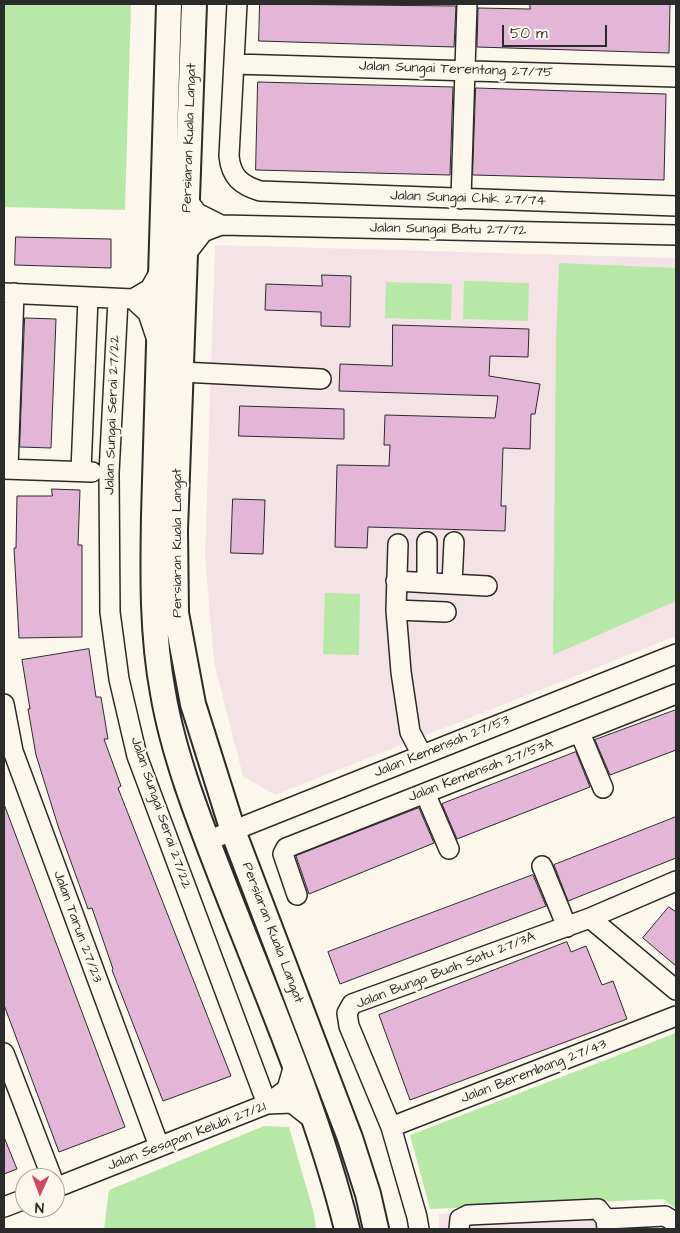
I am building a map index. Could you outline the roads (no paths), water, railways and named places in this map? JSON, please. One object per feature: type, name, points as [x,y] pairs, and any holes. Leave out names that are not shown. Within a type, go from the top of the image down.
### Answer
[{"type":"main road","name":"Persiaran Kuala Langat","points":[[169,4],[153,591],[155,641],[171,729],[207,841],[315,1121],[347,1229]]},
{"type":"main road","name":"Persiaran Kuala Langat","points":[[194,4],[175,530],[176,612],[193,704],[233,831],[350,1138],[376,1229]]},
{"type":"street","points":[[235,64],[237,4]]},
{"type":"street","points":[[461,200],[467,4]]},
{"type":"street","name":"Jalan Sungai Terentang 27/75","points":[[235,64],[676,77]]},
{"type":"street","name":"Jalan Sungai Chik 27/74","points":[[235,64],[229,156],[230,169],[236,179],[246,187],[260,191],[461,200],[676,206]]},
{"type":"street","points":[[188,201],[197,213],[221,225]]},
{"type":"street","points":[[186,254],[203,232],[221,225]]},
{"type":"street","name":"Jalan Sungai Batu 27/72","points":[[221,225],[676,235]]},
{"type":"street","points":[[125,300],[150,289],[162,267]]},
{"type":"street","points":[[109,473],[6,469],[9,293],[125,300],[148,312],[159,345]]},
{"type":"street","points":[[81,472],[88,298]]},
{"type":"street","name":"Jalan Sungai Serai 27/22","points":[[125,300],[109,473],[110,612],[119,679],[137,756],[267,1104]]},
{"type":"street","points":[[182,372],[321,379]]},
{"type":"street","points":[[427,542],[427,583]]},
{"type":"street","points":[[452,584],[454,542]]},
{"type":"street","points":[[398,544],[396,610],[400,672],[410,732],[422,755]]},
{"type":"street","points":[[396,581],[487,586]]},
{"type":"street","points":[[396,610],[446,612]]},
{"type":"street","name":"Jalan Kemensah 27/53","points":[[207,841],[676,654]]},
{"type":"street","name":"Jalan Kemensah 27/53A","points":[[297,895],[283,854],[286,848],[676,694]]},
{"type":"street","name":"Jalan Tarun 27/23","points":[[4,704],[8,752],[159,1146]]},
{"type":"street","points":[[580,733],[603,788]]},
{"type":"street","points":[[425,793],[449,849]]},
{"type":"street","points":[[542,866],[567,926]]},
{"type":"street","name":"Jalan Bunga Buah Satu 27/3A","points":[[419,1229],[418,1217],[391,1127],[349,1026],[348,1013],[352,1004],[590,918],[676,881]]},
{"type":"street","points":[[590,918],[676,990]]},
{"type":"street","name":"Jalan Berembang 27/43","points":[[391,1127],[676,1016]]},
{"type":"street","points":[[4,1056],[48,1168]]},
{"type":"street","points":[[267,1104],[287,1089],[294,1065]]},
{"type":"street","name":"Jalan Sesapan Kelubi 27/21","points":[[65,1183],[267,1104],[292,1103],[315,1121]]},
{"type":"street","points":[[460,1229],[460,1219],[468,1215],[528,1221],[598,1209],[606,1224],[665,1216],[676,1223]]}]
